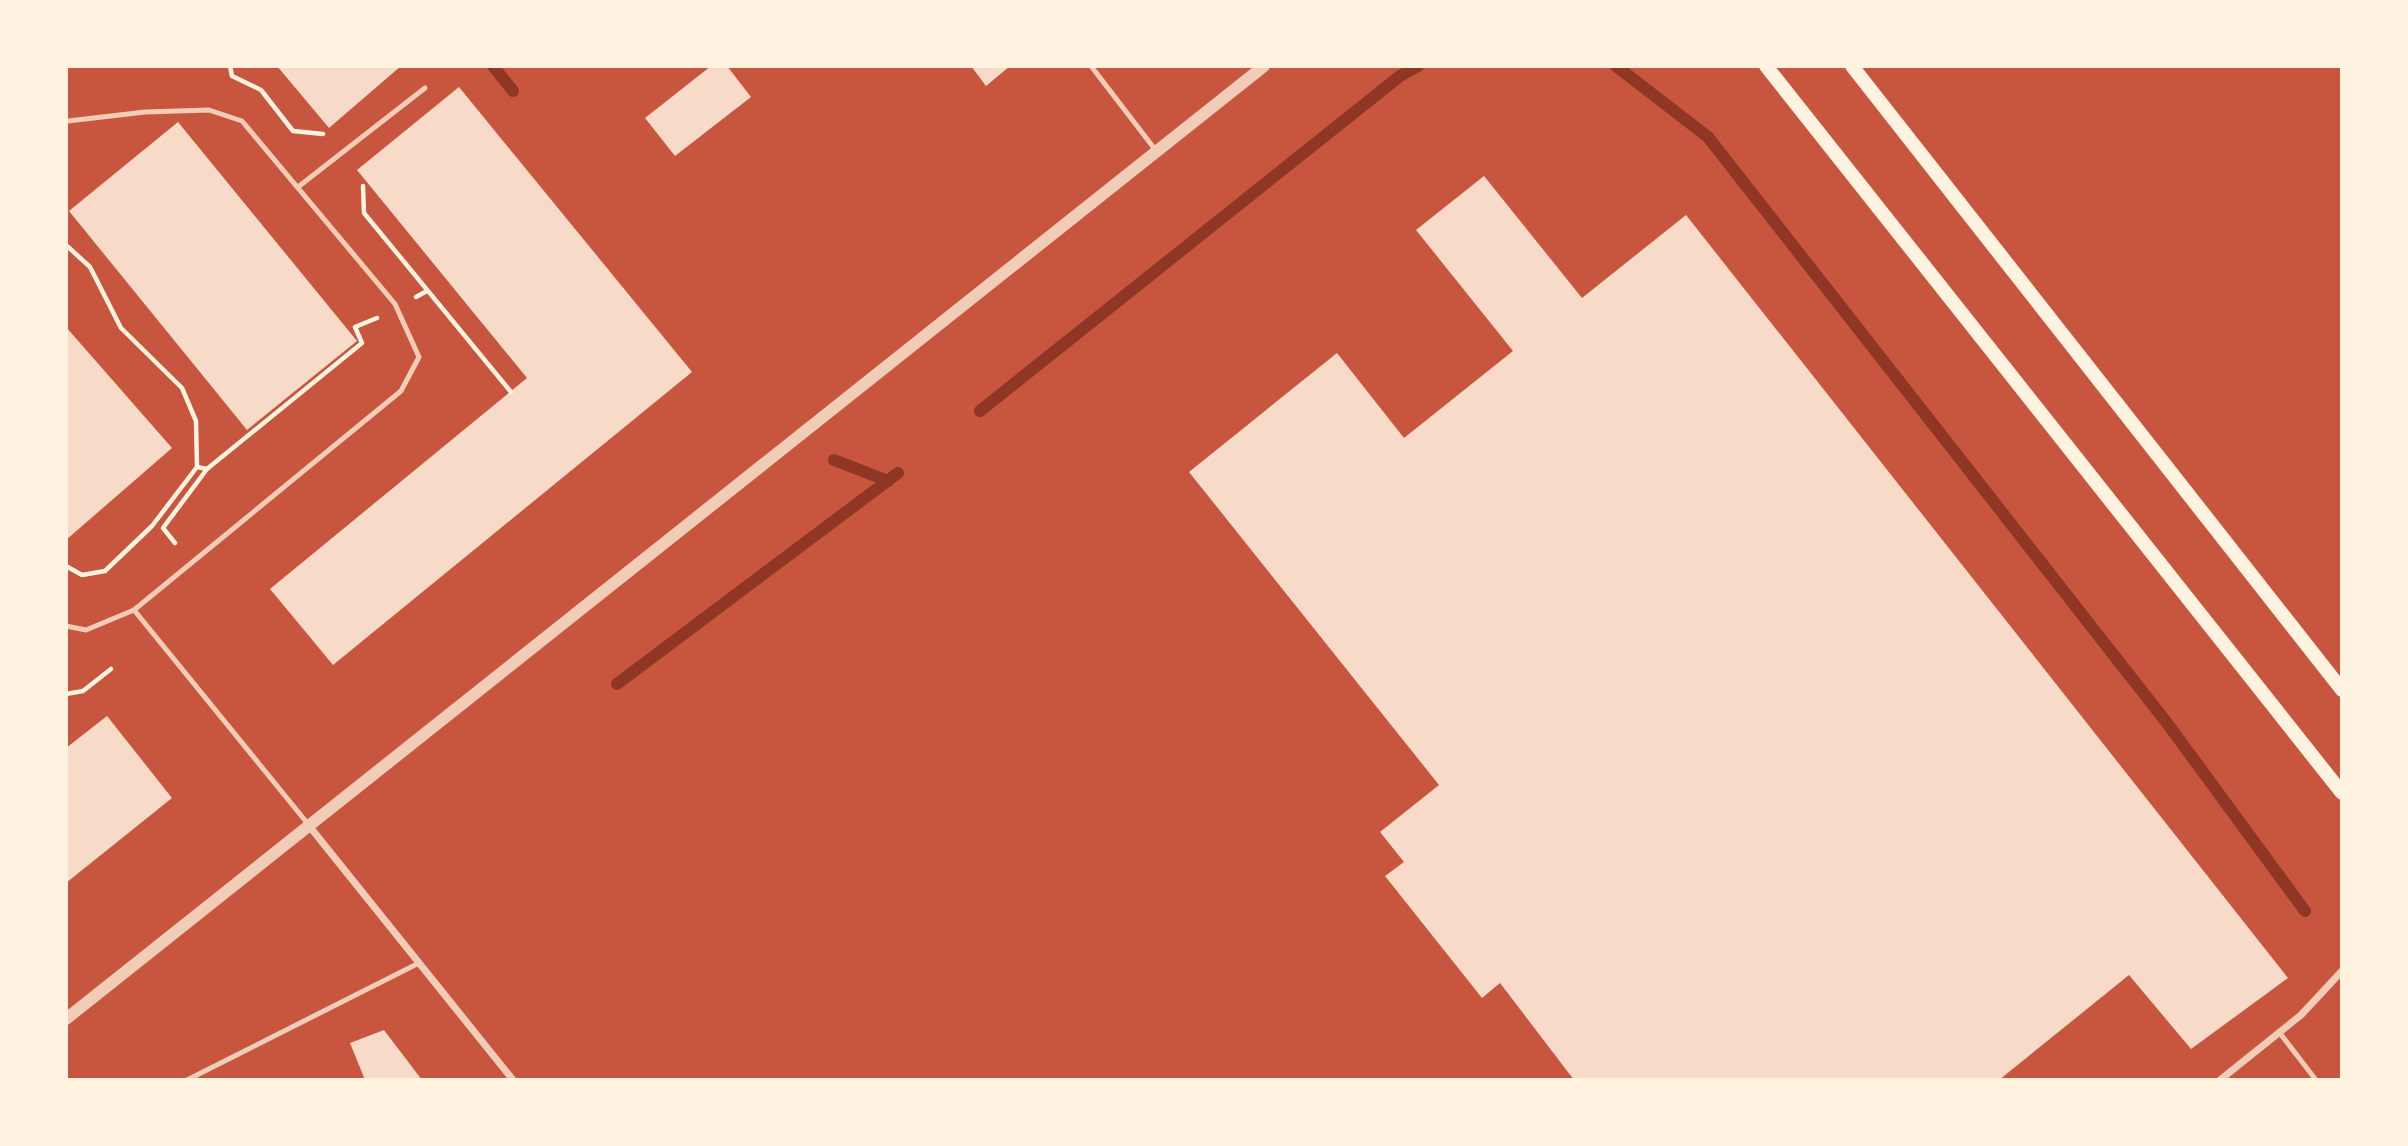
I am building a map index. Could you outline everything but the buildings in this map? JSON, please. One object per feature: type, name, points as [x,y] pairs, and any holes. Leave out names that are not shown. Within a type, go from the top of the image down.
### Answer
[{"type":"main road","points":[[1766,66],[2342,793]]},
{"type":"main road","points":[[1852,66],[2342,690]]},
{"type":"street","points":[[66,1019],[1264,66]]},
{"type":"street","points":[[310,827],[513,1080]]},
{"type":"street","points":[[2220,1080],[2301,1014],[2342,971]]},
{"type":"lane","points":[[1091,66],[1157,152]]},
{"type":"lane","points":[[298,187],[425,88]]},
{"type":"lane","points":[[66,625],[86,630],[134,610],[401,391],[419,357],[397,309],[242,121],[209,110],[145,112],[68,121]]},
{"type":"lane","points":[[134,610],[310,827]]},
{"type":"lane","points":[[187,1080],[419,963]]},
{"type":"lane","points":[[2279,1032],[2316,1080]]},
{"type":"path","points":[[230,66],[232,76],[261,90],[293,131],[323,134]]},
{"type":"path","points":[[363,186],[364,213],[511,393]]},
{"type":"path","points":[[66,245],[90,267],[121,328],[182,388],[196,421],[197,467],[152,526],[105,570],[82,575],[66,566]]},
{"type":"path","points":[[175,542],[163,528],[207,469],[362,343],[355,327],[397,309],[427,290]]},
{"type":"path","points":[[197,467],[207,469]]},
{"type":"path","points":[[66,694],[83,691],[111,669]]},
{"type":"waterway","points":[[493,66],[513,91]]},
{"type":"waterway","points":[[980,411],[1400,76],[1418,66]]},
{"type":"waterway","points":[[1616,66],[1708,137],[2167,723],[2305,911]]},
{"type":"waterway","points":[[834,460],[888,481]]},
{"type":"waterway","points":[[617,684],[898,473]]}]
